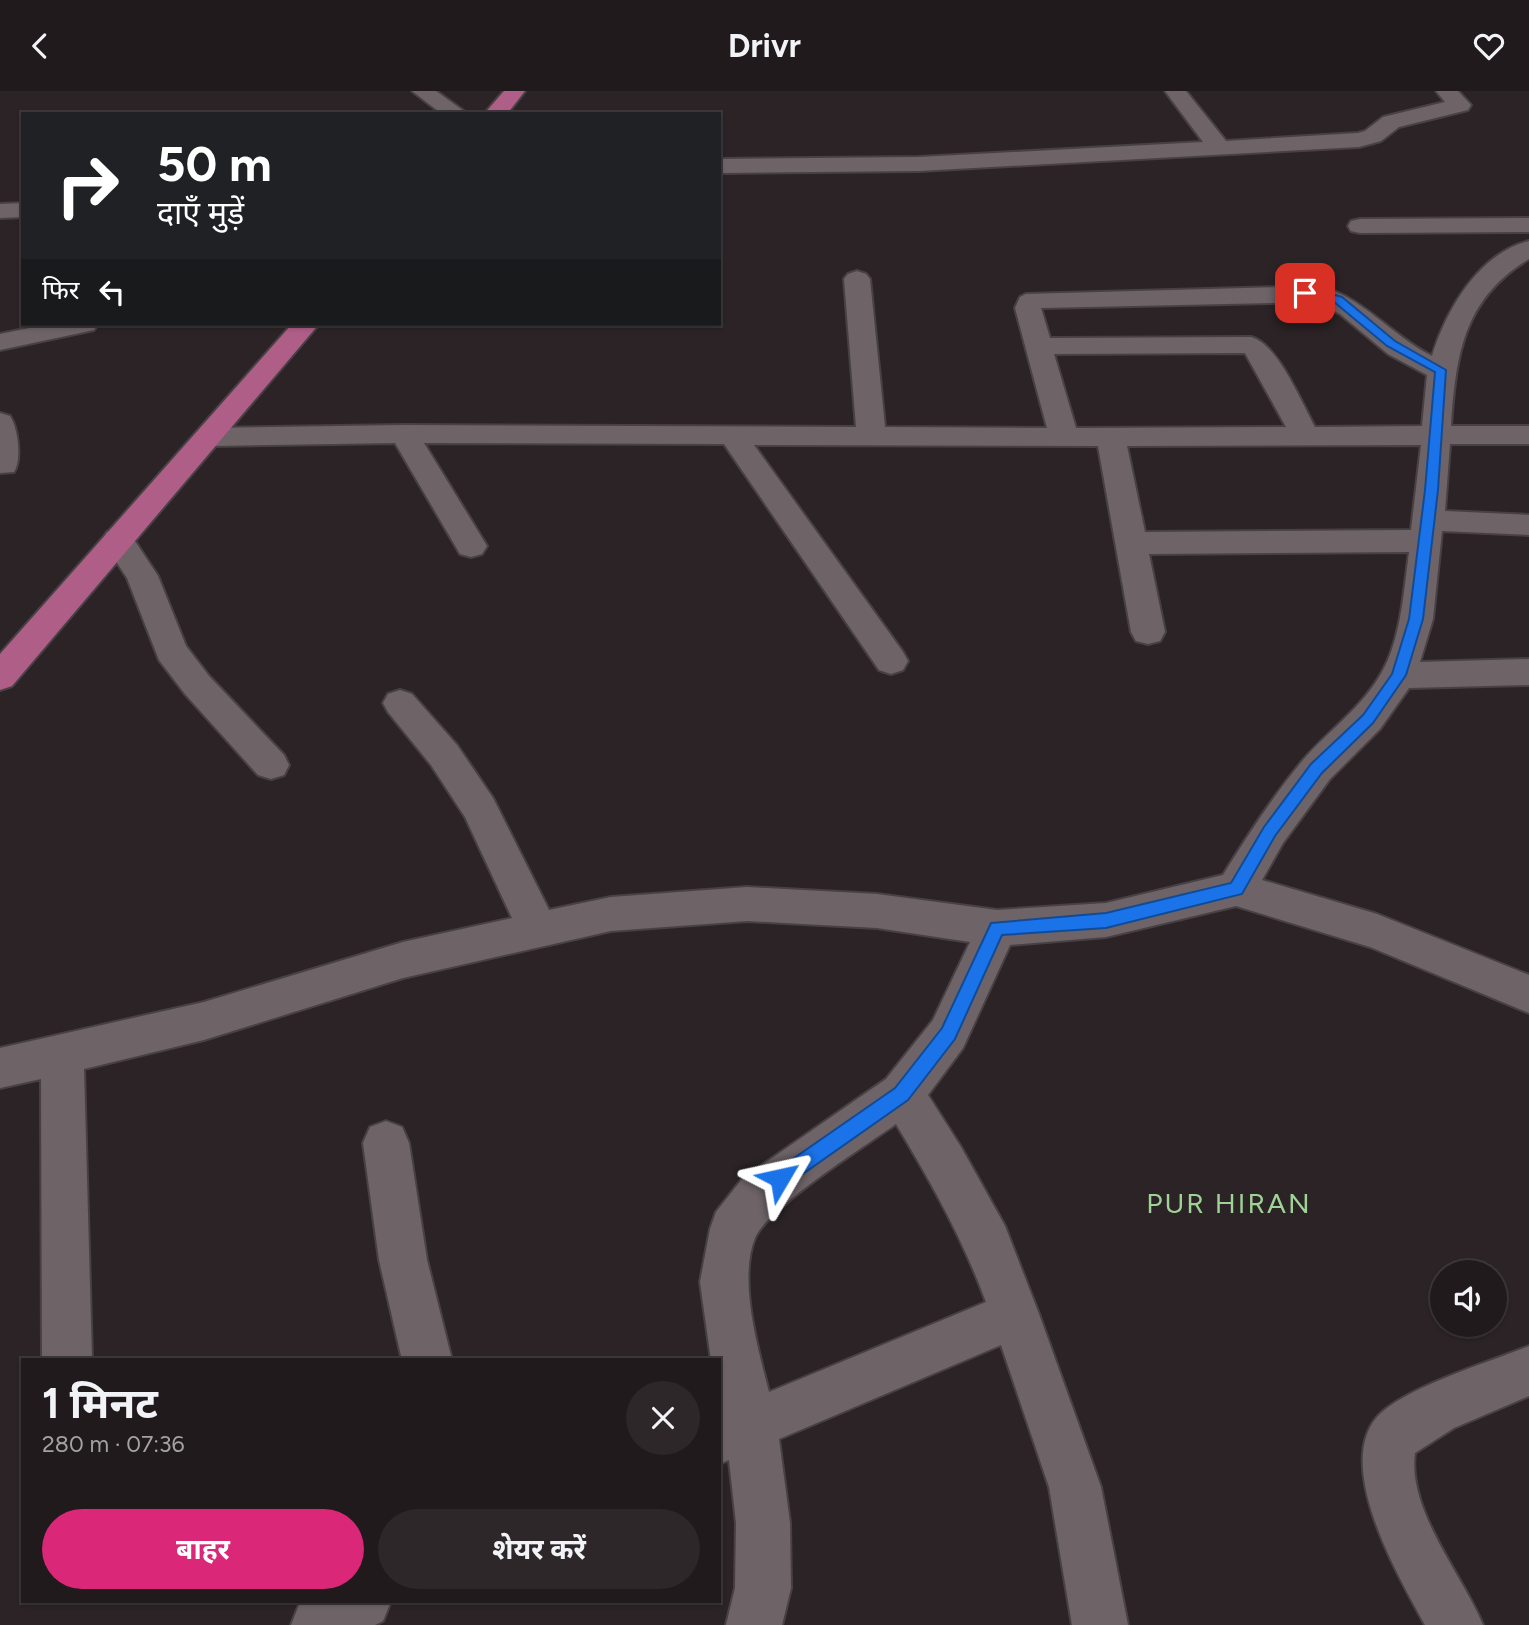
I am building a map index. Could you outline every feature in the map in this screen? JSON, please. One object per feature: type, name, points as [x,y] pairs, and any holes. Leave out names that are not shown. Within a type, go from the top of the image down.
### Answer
[{"type":"main road","points":[[497,112],[515,91]]},
{"type":"main road","points":[[0,677],[211,437],[304,326]]},
{"type":"street","points":[[422,91],[454,112]]},
{"type":"street","points":[[1175,91],[1219,147]]},
{"type":"street","points":[[721,166],[919,164],[1359,139],[1373,136],[1391,122],[1460,104],[1446,91]]},
{"type":"street","points":[[0,211],[21,210]]},
{"type":"street","points":[[1360,226],[1529,225]]},
{"type":"street","points":[[1236,889],[1270,832],[1317,769],[1368,719],[1399,675],[1416,619],[1432,490],[1434,435],[1441,370],[1454,327],[1474,295],[1501,265],[1529,248]]},
{"type":"street","points":[[857,279],[871,435]]},
{"type":"street","points":[[1064,437],[1028,308],[1029,302],[1035,299],[1319,294],[1338,299],[1391,343],[1441,370]]},
{"type":"street","points":[[0,342],[76,326]]},
{"type":"street","points":[[1039,346],[1251,345],[1259,351],[1305,435]]},
{"type":"street","points":[[0,422],[4,465]]},
{"type":"street","points":[[211,437],[404,434],[1064,437],[1529,435]]},
{"type":"street","points":[[404,434],[471,546]]},
{"type":"street","points":[[733,435],[891,661]]},
{"type":"street","points":[[1111,437],[1149,632]]},
{"type":"street","points":[[1131,543],[1529,525]]},
{"type":"street","points":[[118,540],[142,576],[171,651],[197,685],[271,765]]},
{"type":"street","points":[[1399,675],[1529,672]]},
{"type":"street","points":[[400,703],[444,755],[480,809],[538,930]]},
{"type":"street","points":[[0,1068],[204,1021],[403,960],[538,930],[611,914],[747,904],[877,911],[997,928],[1106,920],[1236,889],[1377,932],[1529,994]]},
{"type":"street","points":[[754,1625],[764,1588],[763,1523],[735,1431],[731,1339],[724,1282],[733,1229],[758,1195],[902,1094],[948,1034],[997,928]]},
{"type":"street","points":[[62,1052],[67,1358]]},
{"type":"street","points":[[902,1094],[945,1163],[988,1243],[1015,1314],[1075,1487],[1100,1625]]},
{"type":"street","points":[[386,1143],[403,1260],[427,1358]]},
{"type":"street","points":[[735,1431],[1015,1314]]},
{"type":"street","points":[[1455,1625],[1395,1508],[1386,1463],[1394,1436],[1416,1420],[1529,1371]]},
{"type":"street","points":[[319,1625],[359,1603]]},
{"type":"street","points":[[363,1603],[368,1625]]},
{"type":"district","name":"PUR HIRAN","points":[[1229,1203]]},
{"type":"route","points":[[780,1178],[902,1094],[948,1034],[997,928],[1106,920],[1236,889],[1270,832],[1317,769],[1368,719],[1399,675],[1416,619],[1432,490],[1434,435],[1441,370],[1410,356],[1391,343],[1338,299],[1305,293]]}]
